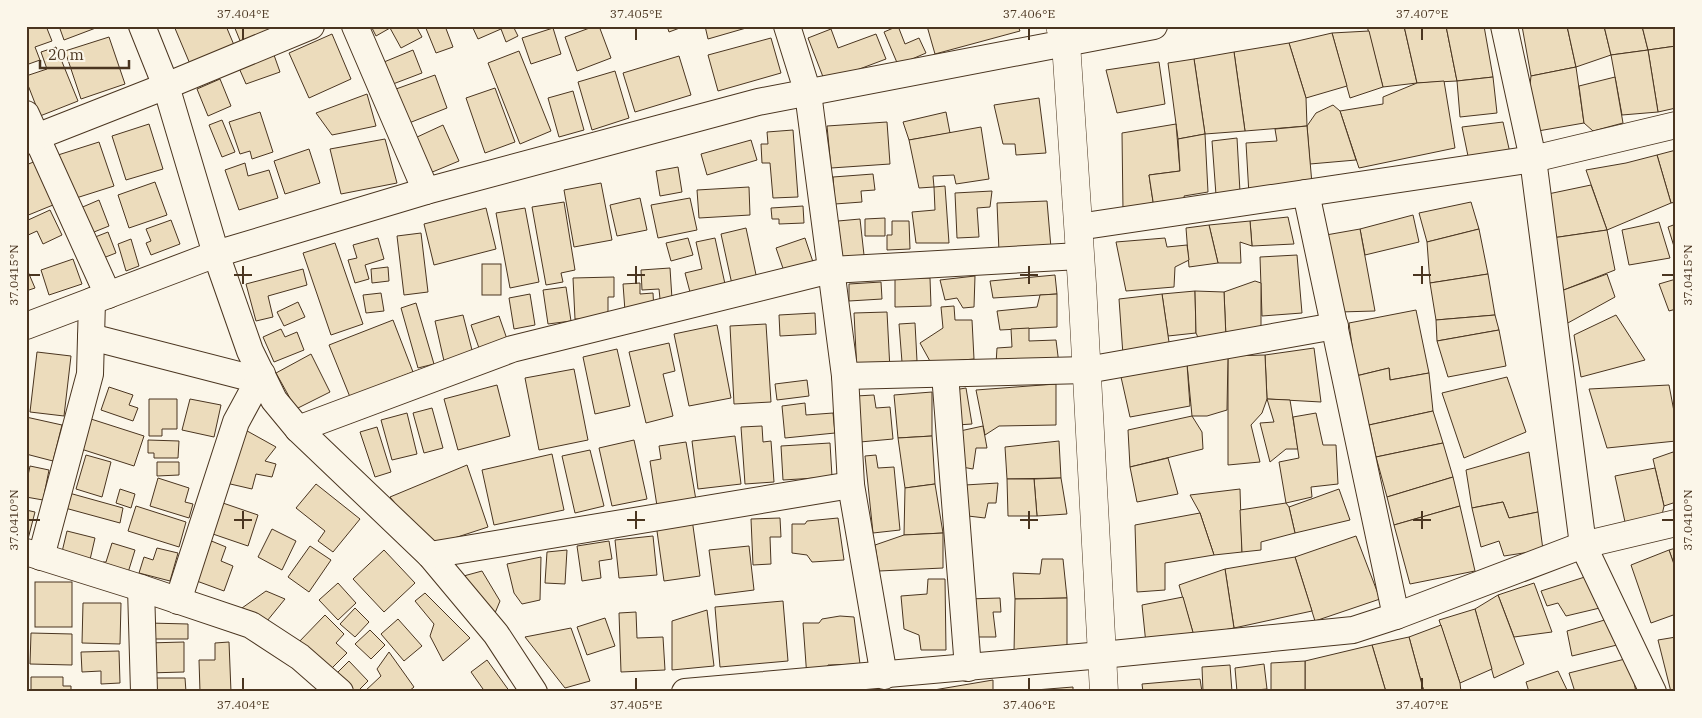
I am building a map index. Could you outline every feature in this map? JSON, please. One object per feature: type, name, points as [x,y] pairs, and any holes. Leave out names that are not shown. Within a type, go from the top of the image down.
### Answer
[{"type":"street","points":[[142,26],[166,86],[216,254],[260,377],[274,400],[298,429],[430,555],[496,634],[534,692]]},
{"type":"street","points":[[31,140],[311,26]]},
{"type":"street","points":[[355,26],[426,191]]},
{"type":"street","points":[[787,26],[808,93],[845,376],[851,485],[884,676]]},
{"type":"street","points":[[26,326],[216,254],[426,191],[758,102],[808,93],[1063,35],[1154,26]]},
{"type":"street","points":[[1504,26],[1533,159],[1583,545],[1653,692]]},
{"type":"street","points":[[1063,35],[1080,256],[1104,692]]},
{"type":"street","points":[[26,114],[31,140],[100,298],[91,337],[90,374],[33,555],[141,588],[251,625],[300,657],[340,692]]},
{"type":"street","points":[[1078,227],[1533,159],[1676,126]]},
{"type":"street","points":[[1306,193],[1396,616]]},
{"type":"street","points":[[298,429],[512,350],[831,270],[1080,256]]},
{"type":"street","points":[[845,376],[1087,370],[1335,326]]},
{"type":"street","points":[[91,337],[260,377]]},
{"type":"street","points":[[945,374],[968,668]]},
{"type":"street","points":[[178,600],[236,422],[260,377]]},
{"type":"street","points":[[430,555],[851,485]]},
{"type":"street","points":[[685,692],[884,676],[1353,630],[1396,616],[1583,545],[1676,523]]},
{"type":"street","points":[[141,588],[144,692]]},
{"type":"building","points":[[26,26],[46,26],[52,41],[35,47],[40,60],[26,65]]},
{"type":"building","points":[[59,26],[101,26],[64,40]]},
{"type":"building","points":[[174,26],[226,26],[234,45],[190,64]]},
{"type":"building","points":[[234,26],[280,26],[241,43]]},
{"type":"building","points":[[371,26],[416,26],[422,37],[401,48],[390,28],[376,36]]},
{"type":"building","points":[[425,26],[445,26],[453,47],[436,53]]},
{"type":"building","points":[[472,26],[513,26],[518,36],[506,42],[501,29],[478,39]]},
{"type":"building","points":[[599,26],[611,58],[577,71],[565,37]]},
{"type":"building","points":[[667,26],[685,26],[669,32]]},
{"type":"building","points":[[705,26],[753,26],[708,39]]},
{"type":"building","points":[[898,26],[905,44],[919,38],[926,53],[898,65],[884,32]]},
{"type":"building","points":[[927,26],[1018,26],[1020,31],[935,54]]},
{"type":"building","points":[[1367,26],[1404,26],[1417,83],[1383,87]]},
{"type":"building","points":[[1404,26],[1446,26],[1457,81],[1417,83]]},
{"type":"building","points":[[1446,26],[1484,26],[1493,77],[1457,81]]},
{"type":"building","points":[[1522,26],[1567,26],[1576,67],[1531,76]]},
{"type":"building","points":[[1567,26],[1604,26],[1611,55],[1576,67]]},
{"type":"building","points":[[1604,26],[1642,26],[1648,50],[1611,55]]},
{"type":"building","points":[[1642,26],[1676,26],[1676,46],[1648,50]]},
{"type":"building","points":[[553,28],[561,54],[531,64],[522,38]]},
{"type":"building","points":[[831,29],[838,48],[876,34],[886,59],[825,82],[808,38]]},
{"type":"building","points":[[1369,31],[1383,87],[1350,98],[1332,33]]},
{"type":"building","points":[[1332,33],[1347,86],[1306,98],[1289,43]]},
{"type":"building","points":[[332,34],[351,79],[309,98],[289,53]]},
{"type":"building","points":[[109,37],[125,84],[81,99],[65,51]]},
{"type":"building","points":[[771,38],[781,73],[718,91],[708,55]]},
{"type":"building","points":[[1289,43],[1306,98],[1307,126],[1245,131],[1234,52]]},
{"type":"building","points":[[1676,46],[1676,108],[1658,112],[1648,50]]},
{"type":"building","points":[[56,47],[78,101],[40,116],[26,76],[47,69],[41,52]]},
{"type":"building","points":[[413,50],[422,73],[393,84],[384,62]]},
{"type":"building","points":[[1648,50],[1658,112],[1622,115],[1611,55]]},
{"type":"building","points":[[519,51],[551,131],[520,144],[488,63]]},
{"type":"building","points":[[1234,52],[1245,131],[1205,134],[1194,59]]},
{"type":"building","points":[[274,55],[280,72],[246,84],[239,68]]},
{"type":"building","points":[[679,56],[691,95],[635,112],[623,73]]},
{"type":"building","points":[[1194,59],[1205,134],[1178,139],[1168,63]]},
{"type":"building","points":[[1159,62],[1165,104],[1117,113],[1106,70]]},
{"type":"building","points":[[1576,67],[1584,123],[1538,131],[1530,85],[1531,76]]},
{"type":"building","points":[[615,71],[629,118],[592,130],[578,82]]},
{"type":"building","points":[[435,75],[447,108],[409,123],[396,89]]},
{"type":"building","points":[[1493,77],[1497,113],[1460,117],[1457,81]]},
{"type":"building","points":[[1615,77],[1623,123],[1593,131],[1584,123],[1579,86]]},
{"type":"building","points":[[220,79],[231,106],[208,116],[197,89]]},
{"type":"building","points":[[1444,81],[1455,148],[1359,168],[1340,111],[1383,104],[1383,97],[1417,83]]},
{"type":"building","points":[[495,88],[515,142],[485,153],[466,98]]},
{"type":"building","points":[[573,91],[584,130],[559,137],[548,98]]},
{"type":"building","points":[[367,94],[376,126],[332,135],[316,113]]},
{"type":"building","points":[[1039,98],[1046,153],[1016,155],[1015,144],[1003,144],[994,105]]},
{"type":"building","points":[[1333,105],[1340,111],[1356,160],[1310,164],[1307,126],[1316,113]]},
{"type":"building","points":[[260,112],[273,152],[252,159],[250,151],[240,154],[229,122]]},
{"type":"building","points":[[946,112],[950,133],[909,140],[903,122]]},
{"type":"building","points":[[222,120],[235,152],[222,157],[209,125]]},
{"type":"building","points":[[887,122],[890,164],[831,168],[827,126]]},
{"type":"building","points":[[1503,122],[1510,153],[1468,156],[1462,127]]},
{"type":"building","points":[[149,124],[163,169],[126,180],[112,136]]},
{"type":"building","points":[[1176,124],[1180,171],[1149,175],[1154,208],[1123,211],[1122,133]]},
{"type":"building","points":[[443,125],[459,161],[430,173],[415,138]]},
{"type":"building","points":[[1307,126],[1312,184],[1249,195],[1246,143],[1277,141],[1275,129]]},
{"type":"building","points":[[981,127],[989,179],[956,184],[954,175],[933,176],[934,187],[919,188],[909,140]]},
{"type":"building","points":[[793,130],[798,197],[773,198],[770,163],[762,163],[761,144],[768,144],[767,132]]},
{"type":"building","points":[[1205,134],[1208,192],[1184,196],[1186,205],[1154,208],[1149,175],[1180,171],[1178,139]]},
{"type":"building","points":[[1237,138],[1240,192],[1216,195],[1212,141]]},
{"type":"building","points":[[385,139],[397,183],[341,194],[330,149]]},
{"type":"building","points":[[751,140],[757,160],[707,175],[701,154]]},
{"type":"building","points":[[99,142],[114,186],[73,199],[58,155]]},
{"type":"building","points":[[309,149],[320,183],[285,194],[274,161]]},
{"type":"building","points":[[1676,150],[1676,202],[1671,203],[1657,155]]},
{"type":"building","points":[[1657,155],[1671,203],[1607,230],[1586,170]]},
{"type":"building","points":[[36,161],[53,205],[26,216],[26,165]]},
{"type":"building","points":[[245,163],[248,176],[269,170],[278,198],[239,210],[225,170]]},
{"type":"building","points":[[678,167],[682,192],[660,196],[656,171]]},
{"type":"building","points":[[873,174],[875,190],[861,191],[862,202],[835,204],[833,177]]},
{"type":"building","points":[[155,182],[167,215],[129,228],[118,195]]},
{"type":"building","points":[[601,183],[612,240],[574,247],[564,190]]},
{"type":"building","points":[[1591,185],[1607,230],[1552,238],[1548,194]]},
{"type":"building","points":[[945,186],[949,243],[916,243],[912,212],[935,210],[934,187]]},
{"type":"building","points":[[749,187],[750,215],[699,218],[697,190]]},
{"type":"building","points":[[992,191],[990,207],[977,208],[979,237],[957,238],[955,193]]},
{"type":"building","points":[[640,198],[647,230],[617,236],[610,205]]},
{"type":"building","points":[[690,198],[697,230],[658,238],[651,205]]},
{"type":"building","points":[[99,200],[109,226],[89,234],[78,209]]},
{"type":"building","points":[[1047,201],[1051,248],[999,252],[997,203]]},
{"type":"building","points":[[564,202],[575,270],[561,273],[563,282],[546,285],[532,207]]},
{"type":"building","points":[[1471,202],[1479,229],[1427,242],[1419,213]]},
{"type":"building","points":[[803,206],[804,223],[779,224],[779,219],[772,219],[771,208]]},
{"type":"building","points":[[486,208],[496,249],[434,265],[424,224]]},
{"type":"building","points":[[525,208],[539,282],[510,288],[496,213]]},
{"type":"building","points":[[50,210],[62,235],[43,244],[37,231],[26,236],[26,221]]},
{"type":"building","points":[[1413,215],[1419,242],[1365,255],[1360,229]]},
{"type":"building","points":[[1288,217],[1294,244],[1252,246],[1250,221]]},
{"type":"building","points":[[885,218],[885,236],[865,236],[865,219]]},
{"type":"building","points":[[860,219],[865,264],[843,266],[838,221]]},
{"type":"building","points":[[171,220],[180,244],[151,255],[146,243],[151,241],[146,229]]},
{"type":"building","points":[[892,221],[909,221],[910,249],[887,250],[887,235],[892,235]]},
{"type":"building","points":[[1250,221],[1252,246],[1240,242],[1241,263],[1218,263],[1209,225]]},
{"type":"building","points":[[1659,222],[1670,258],[1629,265],[1622,230]]},
{"type":"building","points":[[1676,224],[1676,253],[1668,227]]},
{"type":"building","points":[[1209,225],[1218,263],[1189,267],[1186,228]]},
{"type":"building","points":[[746,228],[758,284],[733,289],[721,234]]},
{"type":"building","points":[[1360,229],[1375,311],[1339,312],[1326,235]]},
{"type":"building","points":[[1479,229],[1488,274],[1430,283],[1427,242]]},
{"type":"building","points":[[1607,230],[1615,270],[1561,291],[1552,238]]},
{"type":"building","points":[[108,232],[116,253],[98,260],[90,239]]},
{"type":"building","points":[[421,233],[428,292],[404,295],[397,236]]},
{"type":"building","points":[[378,238],[384,259],[365,265],[369,279],[355,283],[348,260],[357,258],[353,245]]},
{"type":"building","points":[[688,238],[693,255],[671,261],[666,243]]},
{"type":"building","points":[[715,238],[725,284],[690,292],[685,273],[702,269],[696,242]]},
{"type":"building","points":[[805,238],[814,265],[785,274],[776,248]]},
{"type":"building","points":[[1165,238],[1167,247],[1187,245],[1189,260],[1175,267],[1174,287],[1126,291],[1116,242]]},
{"type":"building","points":[[131,239],[139,266],[126,271],[118,244]]},
{"type":"building","points":[[335,243],[363,324],[331,335],[303,253]]},
{"type":"building","points":[[1297,255],[1302,313],[1262,316],[1260,257]]},
{"type":"building","points":[[73,259],[82,284],[49,295],[41,270]]},
{"type":"building","points":[[482,264],[501,264],[501,295],[482,295]]},
{"type":"building","points":[[26,267],[35,288],[26,291]]},
{"type":"building","points":[[388,267],[389,281],[372,283],[371,269]]},
{"type":"building","points":[[670,268],[672,299],[660,299],[659,289],[642,290],[641,270]]},
{"type":"building","points":[[303,269],[307,285],[268,296],[273,317],[256,321],[246,284]]},
{"type":"building","points":[[1488,274],[1495,315],[1436,320],[1430,283]]},
{"type":"building","points":[[1607,274],[1615,297],[1566,324],[1561,291]]},
{"type":"building","points":[[1055,275],[1057,294],[993,298],[990,281]]},
{"type":"building","points":[[975,276],[974,307],[963,308],[957,298],[945,300],[940,280]]},
{"type":"building","points":[[614,277],[614,297],[608,297],[608,319],[575,319],[573,278]]},
{"type":"building","points":[[895,278],[930,278],[931,306],[895,307]]},
{"type":"building","points":[[1676,279],[1676,309],[1669,311],[1659,284]]},
{"type":"building","points":[[1255,281],[1261,283],[1261,330],[1226,338],[1224,292]]},
{"type":"building","points":[[881,282],[882,299],[849,301],[849,284]]},
{"type":"building","points":[[640,283],[640,294],[653,293],[654,310],[625,311],[623,284]]},
{"type":"building","points":[[566,287],[571,321],[548,324],[543,290]]},
{"type":"building","points":[[1195,291],[1196,333],[1168,336],[1162,294]]},
{"type":"building","points":[[1195,291],[1224,292],[1226,338],[1201,344],[1196,333]]},
{"type":"building","points":[[381,293],[384,311],[366,313],[363,295]]},
{"type":"building","points":[[530,294],[535,325],[514,329],[509,298]]},
{"type":"building","points":[[1057,294],[1057,327],[1000,330],[997,311],[1037,307],[1040,295]]},
{"type":"building","points":[[1162,294],[1170,349],[1123,355],[1119,299]]},
{"type":"building","points":[[298,302],[305,317],[284,326],[277,312]]},
{"type":"building","points":[[416,303],[434,364],[418,368],[401,308]]},
{"type":"building","points":[[954,306],[955,320],[972,320],[974,359],[931,363],[920,343],[943,328],[941,307]]},
{"type":"building","points":[[1416,310],[1429,373],[1390,380],[1389,368],[1356,376],[1349,323]]},
{"type":"building","points":[[887,312],[890,370],[857,372],[854,313]]},
{"type":"building","points":[[815,313],[816,334],[780,336],[779,315]]},
{"type":"building","points":[[463,315],[473,354],[444,361],[435,321]]},
{"type":"building","points":[[1495,315],[1499,330],[1437,341],[1436,320]]},
{"type":"building","points":[[1616,315],[1645,360],[1581,377],[1574,335]]},
{"type":"building","points":[[499,316],[508,342],[480,351],[471,325]]},
{"type":"building","points":[[393,320],[413,372],[350,397],[329,345]]},
{"type":"building","points":[[915,323],[917,361],[902,362],[899,324]]},
{"type":"building","points":[[766,324],[771,402],[734,404],[730,326]]},
{"type":"building","points":[[717,325],[731,398],[689,406],[674,334]]},
{"type":"building","points":[[1029,328],[1029,341],[1056,340],[1059,364],[996,364],[997,348],[1012,347],[1011,329]]},
{"type":"building","points":[[281,329],[285,337],[297,332],[304,350],[274,362],[263,337]]},
{"type":"building","points":[[1499,330],[1506,366],[1448,377],[1437,341]]},
{"type":"building","points":[[669,343],[675,371],[663,374],[673,416],[646,423],[629,352]]},
{"type":"building","points":[[1314,348],[1321,402],[1267,399],[1265,355]]},
{"type":"building","points":[[617,349],[630,406],[595,414],[583,357]]},
{"type":"building","points":[[37,352],[71,356],[64,416],[30,412]]},
{"type":"building","points":[[311,354],[330,392],[296,409],[276,373]]},
{"type":"building","points":[[1265,355],[1267,399],[1262,413],[1251,425],[1260,462],[1228,465],[1228,356]]},
{"type":"building","points":[[1228,356],[1227,410],[1207,416],[1192,416],[1187,364]]},
{"type":"building","points":[[1187,364],[1190,406],[1130,417],[1121,377]]},
{"type":"building","points":[[1389,368],[1390,380],[1429,373],[1433,411],[1369,425],[1356,376]]},
{"type":"building","points":[[574,369],[588,440],[539,450],[525,378]]},
{"type":"building","points":[[1507,377],[1526,432],[1464,458],[1442,393]]},
{"type":"building","points":[[807,380],[809,396],[777,400],[775,384]]},
{"type":"building","points":[[1056,384],[1056,425],[999,426],[985,435],[976,390]]},
{"type":"building","points":[[497,385],[510,436],[458,450],[444,399]]},
{"type":"building","points":[[1669,385],[1676,422],[1676,441],[1607,448],[1589,389]]},
{"type":"building","points":[[109,387],[133,395],[129,405],[138,408],[133,421],[101,410]]},
{"type":"building","points":[[966,388],[972,424],[957,425],[954,390]]},
{"type":"building","points":[[932,392],[932,436],[898,438],[894,395]]},
{"type":"building","points":[[874,395],[876,408],[890,407],[893,439],[860,442],[856,396]]},
{"type":"building","points":[[149,399],[177,399],[177,429],[162,429],[162,436],[149,436]]},
{"type":"building","points":[[190,399],[221,405],[214,437],[182,430]]},
{"type":"building","points":[[1267,399],[1290,400],[1298,449],[1286,449],[1270,462],[1260,423],[1274,422]]},
{"type":"building","points":[[805,403],[806,415],[833,413],[835,433],[785,438],[782,406]]},
{"type":"building","points":[[432,408],[443,448],[424,453],[413,413]]},
{"type":"building","points":[[1433,411],[1443,443],[1376,457],[1369,425]]},
{"type":"building","points":[[407,413],[417,454],[392,460],[381,420]]},
{"type":"building","points":[[1316,413],[1323,445],[1336,445],[1338,484],[1311,487],[1312,497],[1286,503],[1279,462],[1299,458],[1293,417]]},
{"type":"building","points":[[1192,416],[1202,432],[1203,449],[1130,467],[1128,430]]},
{"type":"building","points":[[26,417],[62,425],[53,461],[26,454]]},
{"type":"building","points":[[91,419],[144,436],[134,466],[81,449]]},
{"type":"building","points":[[762,426],[763,442],[771,441],[774,482],[745,484],[741,427]]},
{"type":"building","points":[[983,426],[987,448],[976,448],[973,469],[962,467],[960,431]]},
{"type":"building","points":[[240,427],[276,447],[265,461],[276,464],[272,477],[256,474],[252,489],[226,483]]},
{"type":"building","points":[[377,427],[391,472],[375,477],[360,432]]},
{"type":"building","points":[[735,436],[741,484],[698,489],[692,441]]},
{"type":"building","points":[[932,436],[935,484],[905,488],[898,438]]},
{"type":"building","points":[[148,440],[179,441],[178,458],[154,458],[154,453],[148,453]]},
{"type":"building","points":[[634,440],[647,499],[612,506],[599,448]]},
{"type":"building","points":[[1059,441],[1061,478],[1007,479],[1005,447]]},
{"type":"building","points":[[686,442],[696,500],[657,506],[650,461],[661,459],[659,446]]},
{"type":"building","points":[[830,443],[832,477],[783,480],[781,446]]},
{"type":"building","points":[[1443,443],[1453,477],[1387,497],[1376,457]]},
{"type":"building","points":[[590,450],[604,506],[575,513],[562,456]]},
{"type":"building","points":[[1676,451],[1676,502],[1664,506],[1653,459]]},
{"type":"building","points":[[1529,452],[1538,512],[1509,518],[1503,502],[1472,508],[1466,470]]},
{"type":"building","points":[[552,454],[564,510],[494,525],[482,470]]},
{"type":"building","points":[[86,455],[111,462],[102,497],[76,489]]},
{"type":"building","points":[[876,455],[878,468],[894,467],[900,530],[873,533],[865,456]]},
{"type":"building","points":[[1168,458],[1178,494],[1137,502],[1130,467]]},
{"type":"building","points":[[157,462],[179,462],[179,475],[157,476]]},
{"type":"building","points":[[467,465],[488,527],[430,546],[390,497]]},
{"type":"building","points":[[30,466],[49,470],[43,500],[26,497],[26,485]]},
{"type":"building","points":[[1655,468],[1664,506],[1662,515],[1625,522],[1615,476]]},
{"type":"building","points":[[1453,477],[1460,506],[1394,525],[1387,497]]},
{"type":"building","points":[[158,478],[189,488],[185,502],[193,504],[189,518],[150,506]]},
{"type":"building","points":[[1061,478],[1067,514],[1037,516],[1034,479]]},
{"type":"building","points":[[1007,479],[1034,479],[1037,516],[1008,516]]},
{"type":"building","points":[[998,483],[996,503],[988,503],[985,518],[968,516],[965,485]]},
{"type":"building","points":[[316,484],[360,519],[333,552],[318,541],[325,531],[296,508]]},
{"type":"building","points":[[935,484],[943,533],[904,535],[905,488]]},
{"type":"building","points":[[120,489],[135,494],[131,508],[116,503]]},
{"type":"building","points":[[1240,489],[1242,552],[1214,555],[1200,513],[1190,495]]},
{"type":"building","points":[[1339,489],[1350,520],[1295,533],[1289,507]]},
{"type":"building","points":[[69,493],[123,508],[120,523],[65,508]]},
{"type":"building","points":[[217,501],[258,515],[248,546],[207,532]]},
{"type":"building","points":[[1503,502],[1509,518],[1538,512],[1543,550],[1504,556],[1499,541],[1481,547],[1472,508]]},
{"type":"building","points":[[1286,503],[1289,507],[1295,533],[1261,542],[1261,550],[1242,552],[1240,510]]},
{"type":"building","points":[[136,506],[186,522],[179,547],[128,531]]},
{"type":"building","points":[[1460,506],[1475,571],[1410,584],[1394,525]]},
{"type":"building","points":[[26,510],[35,512],[28,539],[26,539]]},
{"type":"building","points":[[1200,513],[1214,555],[1165,563],[1165,590],[1137,592],[1135,525]]},
{"type":"building","points":[[780,518],[781,537],[770,537],[771,564],[753,565],[751,519]]},
{"type":"building","points":[[838,518],[844,560],[812,562],[807,555],[792,553],[792,524],[805,524],[807,521]]},
{"type":"building","points":[[692,519],[700,576],[664,581],[656,524]]},
{"type":"building","points":[[272,529],[296,541],[282,570],[258,557]]},
{"type":"building","points":[[67,531],[95,538],[89,564],[61,556]]},
{"type":"building","points":[[943,533],[943,568],[879,571],[875,545],[904,535]]},
{"type":"building","points":[[653,536],[657,575],[619,578],[615,540]]},
{"type":"building","points":[[1356,536],[1380,599],[1315,621],[1295,557]]},
{"type":"building","points":[[209,540],[226,547],[221,561],[233,566],[224,591],[194,580]]},
{"type":"building","points":[[609,541],[612,559],[599,561],[601,578],[582,581],[577,546]]},
{"type":"building","points":[[112,543],[135,550],[126,579],[100,572],[103,562],[106,562]]},
{"type":"building","points":[[310,546],[331,560],[309,592],[288,577]]},
{"type":"building","points":[[749,546],[754,590],[715,595],[709,550]]},
{"type":"building","points":[[157,548],[178,553],[170,581],[139,573],[144,557],[153,560]]},
{"type":"building","points":[[1676,548],[1676,570],[1669,550]]},
{"type":"building","points":[[384,550],[415,583],[384,612],[353,579]]},
{"type":"building","points":[[567,550],[565,584],[545,583],[547,552]]},
{"type":"building","points":[[1669,550],[1676,570],[1676,614],[1651,623],[1631,565]]},
{"type":"building","points":[[541,557],[540,600],[522,604],[514,593],[507,564]]},
{"type":"building","points":[[1295,557],[1312,611],[1234,628],[1225,569]]},
{"type":"building","points":[[1042,559],[1063,559],[1067,598],[1015,599],[1013,573],[1040,574]]},
{"type":"building","points":[[1225,569],[1234,628],[1194,636],[1179,585]]},
{"type":"building","points":[[482,571],[500,601],[495,613],[460,577]]},
{"type":"building","points":[[1591,575],[1604,607],[1566,616],[1558,603],[1547,606],[1541,591]]},
{"type":"building","points":[[928,579],[945,579],[946,650],[921,650],[919,635],[904,629],[901,596],[927,594]]},
{"type":"building","points":[[35,582],[72,582],[72,627],[35,627]]},
{"type":"building","points":[[338,583],[356,603],[338,620],[319,600]]},
{"type":"building","points":[[1534,583],[1552,632],[1514,637],[1498,595]]},
{"type":"building","points":[[266,591],[285,599],[267,621],[242,608]]},
{"type":"building","points":[[425,593],[470,638],[443,661],[430,636],[434,624],[415,601]]},
{"type":"building","points":[[1498,595],[1524,664],[1494,678],[1475,609]]},
{"type":"building","points":[[1183,597],[1194,636],[1146,644],[1142,605]]},
{"type":"building","points":[[1000,598],[1001,612],[993,612],[996,637],[969,637],[966,599]]},
{"type":"building","points":[[1067,598],[1067,646],[1014,652],[1015,599]]},
{"type":"building","points":[[783,601],[788,661],[720,667],[715,607]]},
{"type":"building","points":[[83,603],[121,603],[120,644],[82,643]]},
{"type":"building","points":[[355,608],[369,622],[355,637],[340,624]]},
{"type":"building","points":[[1475,609],[1492,669],[1460,683],[1439,620]]},
{"type":"building","points":[[707,610],[714,666],[672,670],[672,621]]},
{"type":"building","points":[[636,612],[637,638],[663,637],[665,670],[621,672],[619,613]]},
{"type":"building","points":[[325,615],[344,634],[336,643],[347,653],[327,673],[297,644]]},
{"type":"building","points":[[840,616],[854,617],[860,664],[828,665],[823,676],[807,678],[803,623],[819,623],[822,619]]},
{"type":"building","points":[[605,618],[615,646],[587,655],[577,627]]},
{"type":"building","points":[[398,619],[422,646],[404,661],[381,634]]},
{"type":"building","points":[[1608,619],[1617,645],[1572,656],[1567,631]]},
{"type":"building","points":[[149,623],[188,624],[188,639],[149,639]]},
{"type":"building","points":[[1441,625],[1460,683],[1461,692],[1424,692],[1409,637]]},
{"type":"building","points":[[571,628],[590,681],[565,688],[525,637]]},
{"type":"building","points":[[370,630],[385,645],[371,659],[355,644]]},
{"type":"building","points":[[31,633],[72,634],[72,665],[30,664]]},
{"type":"building","points":[[1409,637],[1424,692],[1386,692],[1372,645]]},
{"type":"building","points":[[1676,637],[1676,692],[1671,692],[1658,640]]},
{"type":"building","points":[[184,642],[184,672],[147,673],[147,643]]},
{"type":"building","points":[[229,642],[231,692],[200,692],[199,660],[215,660],[215,643]]},
{"type":"building","points":[[1372,645],[1386,692],[1305,692],[1305,661]]},
{"type":"building","points":[[119,651],[120,683],[101,684],[101,671],[82,672],[81,652]]},
{"type":"building","points":[[389,652],[414,687],[408,692],[364,692],[381,676],[377,669]]},
{"type":"building","points":[[1629,658],[1636,692],[1575,692],[1569,673]]},
{"type":"building","points":[[487,660],[510,692],[479,692],[483,689],[471,672]]},
{"type":"building","points":[[349,661],[368,681],[357,692],[349,692],[334,676]]},
{"type":"building","points":[[1305,661],[1305,692],[1271,692],[1271,663]]},
{"type":"building","points":[[1264,664],[1267,689],[1256,690],[1256,692],[1237,692],[1235,668]]},
{"type":"building","points":[[1230,665],[1232,692],[1203,692],[1202,667]]},
{"type":"building","points":[[1558,671],[1568,692],[1529,692],[1526,682]]},
{"type":"building","points":[[31,677],[63,677],[63,686],[71,686],[71,692],[31,692]]},
{"type":"building","points":[[149,678],[185,678],[186,692],[150,692]]},
{"type":"building","points":[[1200,679],[1202,692],[1143,692],[1142,684]]},
{"type":"building","points":[[993,680],[993,692],[922,692]]},
{"type":"building","points":[[1073,687],[1073,692],[1010,692]]},
{"type":"building","points":[[872,690],[872,692],[842,692]]}]
